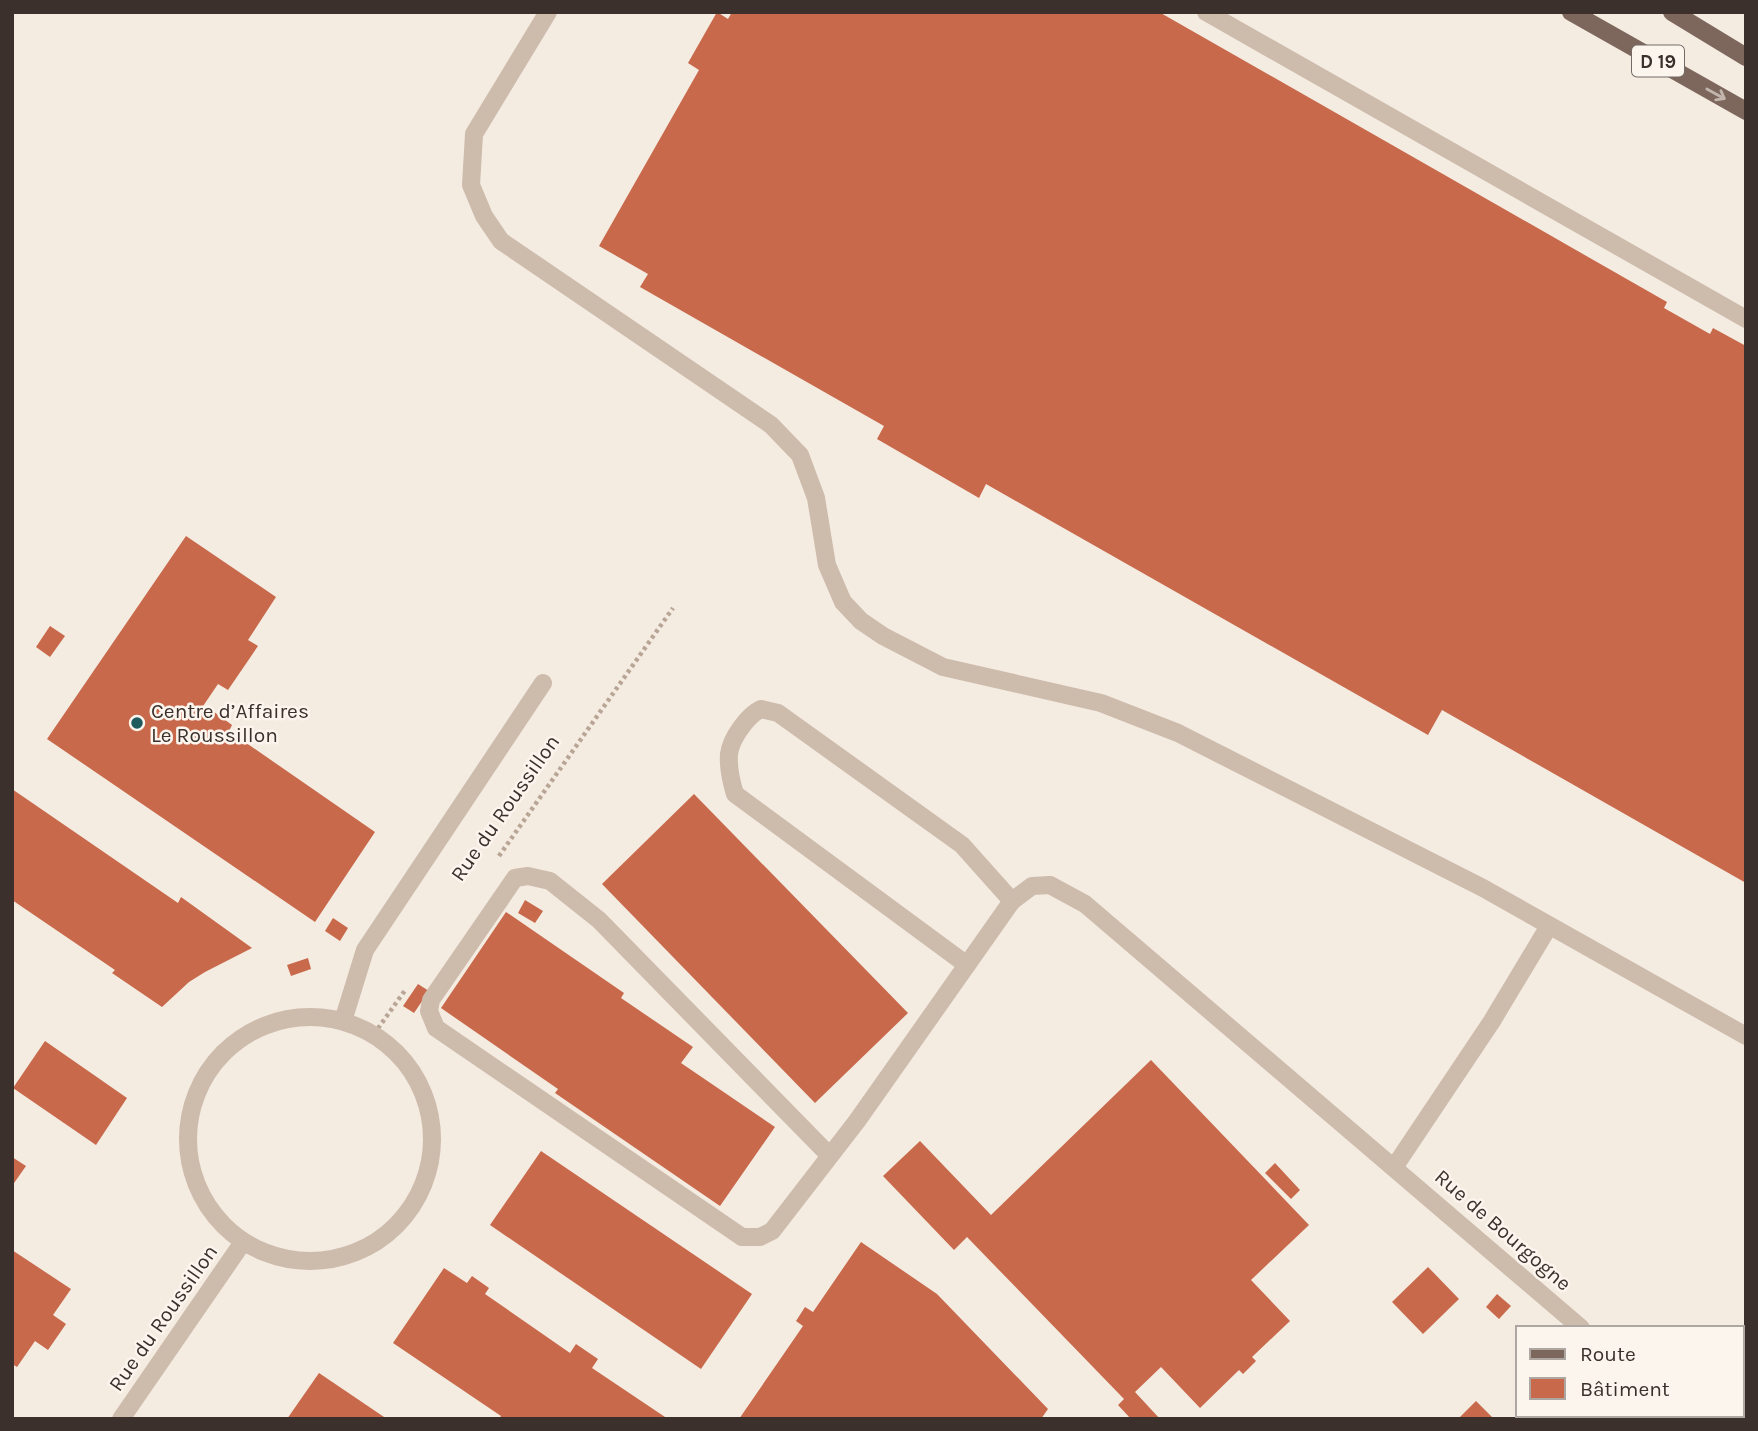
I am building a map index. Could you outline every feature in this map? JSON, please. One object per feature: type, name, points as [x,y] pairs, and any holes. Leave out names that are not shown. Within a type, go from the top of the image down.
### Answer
[{"type":"main road","name":"D 19","points":[[1571,12],[1746,111]]},
{"type":"main road","name":"D 19","points":[[1672,12],[1746,57]]},
{"type":"street","points":[[548,12],[474,134],[471,185],[484,216],[501,241],[771,425],[800,455],[816,498],[827,565],[843,601],[861,621],[883,636],[943,667],[1101,703],[1178,733],[1471,882],[1746,1036]]},
{"type":"street","points":[[1206,12],[1746,319]]},
{"type":"street","points":[[343,1021],[365,950],[543,683]]},
{"type":"street","points":[[830,1156],[599,920],[550,881],[528,876],[515,878],[431,1000],[429,1011],[436,1028],[743,1237],[760,1237],[772,1231],[830,1156],[967,965],[1012,901],[962,845],[778,713],[761,709],[749,715],[729,751],[734,794],[967,965]]},
{"type":"street","name":"Rue de Bourgogne","points":[[1012,901],[1032,886],[1050,885],[1085,904],[1395,1166],[1579,1326]]},
{"type":"street","points":[[1395,1166],[1492,1021],[1549,926]]},
{"type":"street","name":"Rue du Roussillon","points":[[301,1017],[343,1021],[374,1034],[404,1060],[423,1092],[432,1128],[428,1171],[408,1212],[375,1243],[334,1260],[280,1259],[243,1242],[203,1202],[188,1158],[189,1113],[210,1068],[252,1030],[301,1017]]},
{"type":"street","name":"Rue du Roussillon","points":[[121,1419],[243,1242]]},
{"type":"path","name":"Rue du Roussillon","points":[[492,866],[673,608]]},
{"type":"path","points":[[374,1034],[414,978]]},
{"type":"building","points":[[717,12],[728,19],[732,12],[1159,12],[1667,302],[1664,308],[1710,334],[1713,328],[1746,346],[1746,883],[1442,710],[1428,735],[986,484],[979,498],[877,439],[884,426],[640,287],[648,274],[599,246],[699,70],[688,63]]},
{"type":"building","name":"Centre d’Affaires Le Roussillon","points":[[186,536],[276,597],[248,640],[258,646],[228,690],[218,684],[199,712],[205,715],[210,709],[232,725],[229,731],[375,832],[315,922],[47,739]]},
{"type":"building","points":[[50,626],[65,636],[50,657],[36,647]]},
{"type":"building","points":[[12,789],[178,903],[181,897],[252,948],[189,982],[162,1007],[112,973],[115,970],[12,900]]},
{"type":"building","points":[[694,794],[908,1013],[815,1103],[602,884]]},
{"type":"building","points":[[525,900],[543,911],[535,923],[518,913]]},
{"type":"building","points":[[506,912],[624,993],[621,998],[693,1047],[681,1063],[775,1127],[720,1206],[555,1093],[558,1089],[441,1008]]},
{"type":"building","points":[[333,918],[348,928],[340,941],[325,931]]},
{"type":"building","points":[[308,958],[311,969],[291,976],[287,965]]},
{"type":"building","points":[[418,984],[429,991],[414,1013],[403,1006]]},
{"type":"building","points":[[45,1041],[127,1098],[96,1145],[13,1088]]},
{"type":"building","points":[[1151,1060],[1309,1225],[1251,1280],[1290,1321],[1252,1357],[1256,1361],[1243,1374],[1239,1370],[1200,1408],[1161,1367],[1135,1392],[1160,1419],[1131,1419],[1118,1405],[1124,1399],[967,1237],[954,1250],[883,1176],[920,1141],[991,1215]]},
{"type":"building","points":[[541,1151],[752,1294],[701,1369],[490,1225]]},
{"type":"building","points":[[12,1157],[26,1166],[12,1186]]},
{"type":"building","points":[[1275,1163],[1300,1190],[1291,1199],[1265,1173]]},
{"type":"building","points":[[861,1242],[937,1294],[1048,1409],[1041,1419],[739,1419],[803,1326],[796,1321],[805,1307],[813,1312]]},
{"type":"building","points":[[12,1250],[71,1289],[53,1315],[66,1324],[48,1350],[35,1341],[17,1367],[12,1364]]},
{"type":"building","points":[[1428,1267],[1459,1299],[1423,1334],[1392,1302]]},
{"type":"building","points":[[444,1268],[467,1283],[472,1276],[489,1288],[485,1294],[570,1353],[576,1344],[598,1359],[592,1368],[668,1419],[499,1419],[501,1416],[393,1343]]},
{"type":"building","points":[[1497,1294],[1511,1306],[1499,1319],[1486,1307]]},
{"type":"building","points":[[319,1373],[387,1419],[287,1419]]},
{"type":"building","points":[[1476,1401],[1494,1419],[1458,1419]]},
{"type":"place","name":"Centre d’Affaires Le Roussillon","points":[[137,723]]}]
